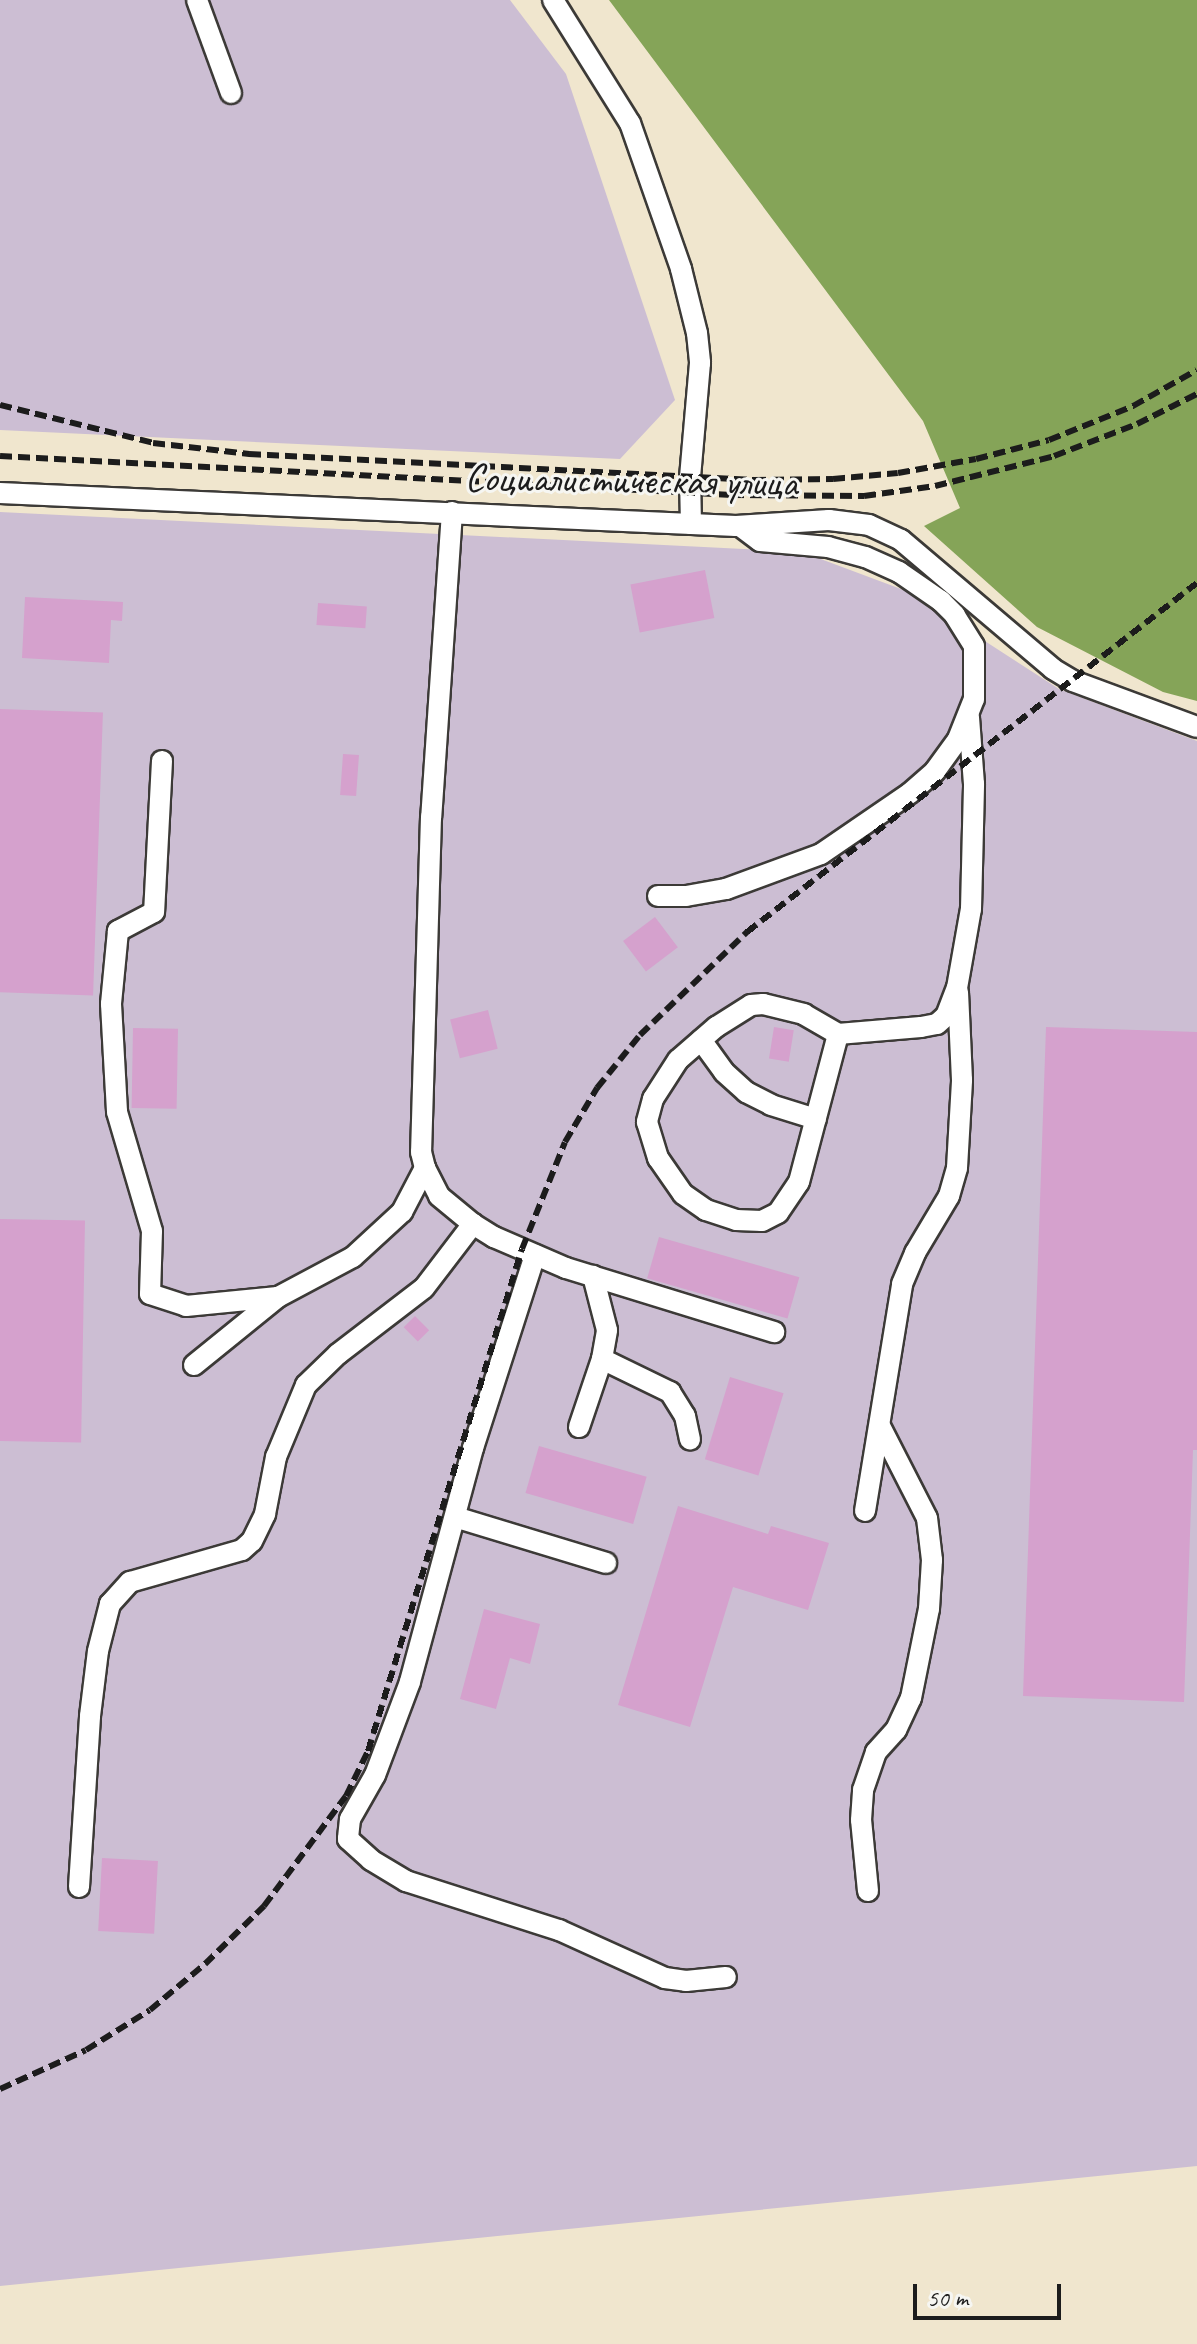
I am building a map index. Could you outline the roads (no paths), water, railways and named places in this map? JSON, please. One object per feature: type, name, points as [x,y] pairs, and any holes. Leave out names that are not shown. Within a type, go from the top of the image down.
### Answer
[{"type":"street","points":[[197,0],[231,93]]},
{"type":"street","points":[[553,0],[630,123],[681,269],[697,333],[700,363],[690,477],[691,524]]},
{"type":"street","name":"Социалистическая улица","points":[[0,493],[740,526],[829,520],[886,531],[1053,669],[1073,681],[1197,727]]},
{"type":"street","points":[[452,512],[431,817],[421,1152],[425,1168],[439,1196],[473,1224],[535,1255],[774,1332]]},
{"type":"street","points":[[740,526],[760,541],[828,547],[865,557],[899,572],[941,601],[955,615],[974,646],[976,678],[969,717],[974,784],[971,909],[957,988],[946,1016],[937,1024],[838,1034],[804,1014],[763,1004],[740,1011],[701,1040],[667,1074],[653,1099],[647,1122],[652,1143],[666,1172],[694,1202],[706,1210],[751,1223],[778,1213],[799,1182],[838,1034]]},
{"type":"street","points":[[658,896],[686,896],[726,889],[821,854],[910,793],[935,771],[969,717]]},
{"type":"street","points":[[162,761],[154,912],[118,931],[111,1004],[117,1112],[152,1231],[150,1294],[186,1306],[278,1297]]},
{"type":"street","points":[[865,1511],[902,1284],[915,1253],[949,1196],[957,1168],[962,1080],[957,988]]},
{"type":"street","points":[[701,1040],[724,1072],[746,1092],[771,1105],[816,1119]]},
{"type":"street","points":[[194,1365],[278,1297],[353,1257],[402,1212],[425,1168]]},
{"type":"street","points":[[79,1887],[90,1716],[98,1651],[110,1604],[130,1582],[242,1550],[252,1541],[263,1522],[276,1457],[306,1385],[338,1354],[405,1306],[424,1288],[473,1224]]},
{"type":"street","points":[[535,1255],[455,1517],[410,1682],[375,1775],[350,1819],[348,1839],[371,1860],[406,1881],[559,1930],[665,1978],[686,1981],[726,1977]]},
{"type":"street","points":[[579,1427],[602,1359],[607,1320],[593,1276]]},
{"type":"street","points":[[602,1359],[670,1392],[685,1416],[690,1439]]},
{"type":"street","points":[[868,1891],[861,1820],[863,1790],[876,1752],[896,1730],[911,1698],[929,1609],[932,1560],[927,1518],[880,1426]]},
{"type":"street","points":[[455,1517],[606,1563]]},
{"type":"railway","points":[[0,405],[153,443],[249,454],[754,480],[833,479],[898,473],[976,459],[1049,440],[1133,406],[1197,370]]},
{"type":"railway","points":[[0,456],[732,495],[864,496],[935,486],[1054,456],[1137,424],[1197,394]]},
{"type":"railway","points":[[0,2089],[86,2050],[150,2010],[205,1964],[264,1906],[346,1796],[368,1751],[522,1249],[565,1142],[597,1088],[640,1035],[747,932],[1197,583]]}]
